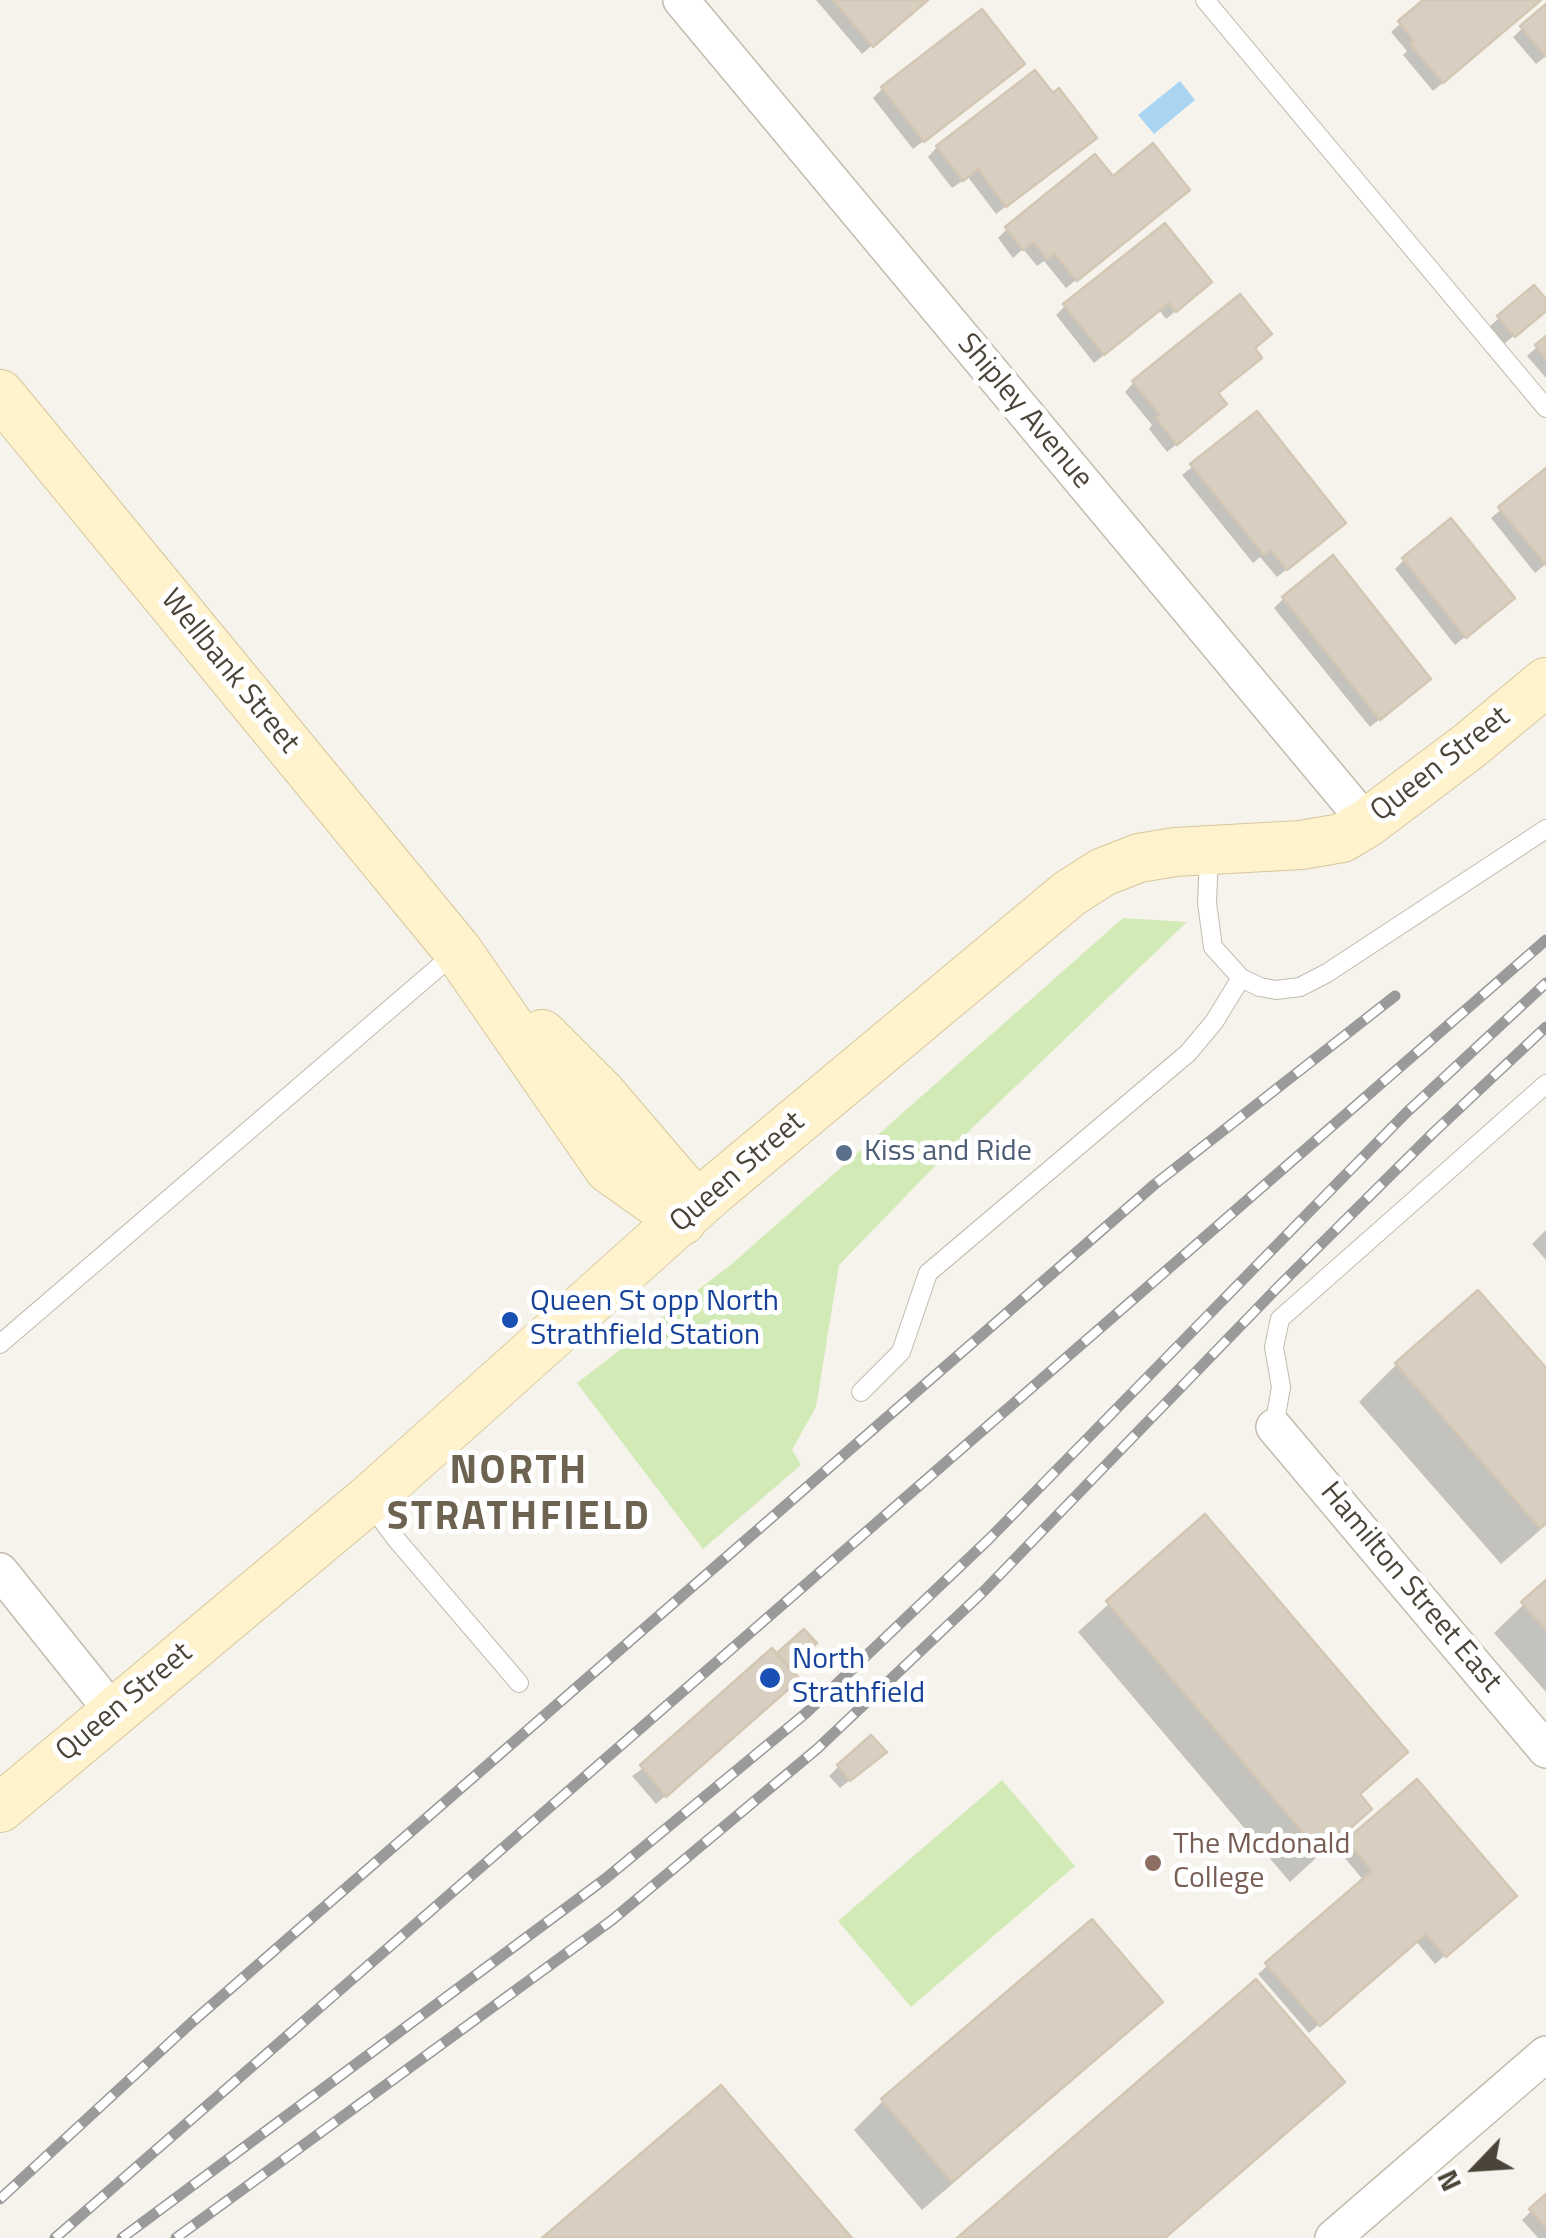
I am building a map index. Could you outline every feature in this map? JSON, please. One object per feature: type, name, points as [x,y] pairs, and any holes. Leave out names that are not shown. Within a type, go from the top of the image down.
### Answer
[{"type":"main road","name":"Wellbank Street","points":[[0,394],[458,950],[609,1169],[690,1213]]},
{"type":"main road","name":"Queen Street","points":[[0,1808],[368,1500],[690,1213],[1070,893],[1103,872],[1140,858],[1210,848],[1301,845],[1342,838],[1469,746],[1546,682]]},
{"type":"main road","name":"Wellbank Street","points":[[458,950],[602,1094],[690,1213]]},
{"type":"main road","points":[[609,1169],[621,1194],[624,1216],[620,1278]]},
{"type":"street","name":"Shipley Avenue","points":[[681,0],[1367,823]]},
{"type":"street","name":"Hamilton Street East","points":[[1274,1426],[1546,1750]]},
{"type":"street","points":[[0,1571],[113,1712]]},
{"type":"street","points":[[1333,2238],[1546,2054]]},
{"type":"lane","points":[[1205,0],[1546,408]]},
{"type":"lane","points":[[1210,848],[1207,902],[1213,947],[1241,978],[1276,990],[1300,987],[1326,974],[1546,829]]},
{"type":"lane","points":[[0,1344],[458,950]]},
{"type":"lane","points":[[861,1392],[901,1352],[928,1272],[1188,1053],[1214,1022],[1241,978]]},
{"type":"lane","points":[[1274,1426],[1281,1387],[1274,1347],[1280,1319],[1546,1084]]},
{"type":"lane","points":[[368,1500],[396,1539],[519,1683]]},
{"type":"green space","points":[[1123,918],[1187,922],[965,1135],[839,1265],[816,1407],[792,1450],[801,1465],[703,1549],[577,1383],[733,1263]]},
{"type":"green space","points":[[1002,1780],[1075,1866],[911,2007],[838,1921]]},
{"type":"water","points":[[1180,81],[1195,100],[1154,134],[1138,115]]},
{"type":"building","points":[[833,0],[928,0],[873,47]]},
{"type":"building","points":[[1423,0],[1541,0],[1443,83],[1410,44],[1414,41],[1398,21]]},
{"type":"building","points":[[1546,4],[1546,57],[1520,26]]},
{"type":"building","points":[[982,9],[1025,64],[924,142],[881,87]]},
{"type":"building","points":[[1035,70],[1053,93],[1059,88],[1097,138],[1006,207],[978,169],[963,181],[936,146]]},
{"type":"building","points":[[1153,143],[1190,190],[1077,281],[1054,253],[1047,259],[1034,242],[1023,250],[1005,227],[1095,154],[1113,176]]},
{"type":"building","points":[[1165,223],[1212,282],[1176,312],[1169,303],[1104,355],[1063,304]]},
{"type":"building","points":[[1534,285],[1546,299],[1546,311],[1515,337],[1497,316]]},
{"type":"building","points":[[1240,294],[1272,334],[1255,348],[1262,358],[1218,393],[1227,404],[1177,445],[1156,418],[1160,415],[1132,381]]},
{"type":"building","points":[[1546,336],[1546,359],[1535,345]]},
{"type":"building","points":[[1257,411],[1346,523],[1287,570],[1271,550],[1264,555],[1190,464]]},
{"type":"building","points":[[1546,468],[1546,565],[1498,507]]},
{"type":"building","points":[[1451,518],[1515,598],[1466,638],[1402,558]]},
{"type":"building","points":[[1333,555],[1431,679],[1380,720],[1282,597]]},
{"type":"building","points":[[1478,1290],[1546,1368],[1546,1523],[1540,1528],[1395,1363]]},
{"type":"building","points":[[1205,1514],[1408,1752],[1360,1794],[1372,1809],[1321,1854],[1106,1601]]},
{"type":"building","points":[[1546,1580],[1546,1630],[1521,1602]]},
{"type":"building","points":[[804,1629],[817,1643],[790,1669],[776,1654]]},
{"type":"building","points":[[772,1648],[800,1679],[666,1797],[640,1765]]},
{"type":"building","points":[[871,1735],[887,1752],[850,1781],[837,1765]]},
{"type":"building","points":[[1417,1779],[1517,1896],[1446,1957],[1426,1934],[1320,2026],[1265,1963],[1372,1871],[1346,1840]]},
{"type":"building","points":[[1092,1919],[1163,2002],[952,2182],[881,2099]]},
{"type":"building","points":[[1256,1979],[1345,2082],[1165,2238],[957,2238]]},
{"type":"building","points":[[721,2085],[852,2238],[542,2238]]},
{"type":"building","points":[[1546,2194],[1546,2228],[1529,2209]]},
{"type":"railway","points":[[55,2238],[1546,940]]},
{"type":"railway","points":[[122,2238],[605,1879],[806,1713],[989,1539],[1406,1113],[1546,983]]},
{"type":"railway","points":[[0,2199],[191,2023],[1155,1184],[1395,996]]},
{"type":"railway","points":[[176,2238],[612,1920],[817,1749],[984,1591],[1278,1287],[1546,1027]]},
{"type":"place","name":"Kiss and Ride","points":[[844,1153]]},
{"type":"place","name":"Queen St opp North Strathfield Station","points":[[510,1320]]},
{"type":"place","name":"North Strathfield","points":[[770,1678]]},
{"type":"place","name":"The Mcdonald College","points":[[1153,1863]]},
{"type":"district","name":"NORTH STRATHFIELD","points":[[519,1496]]}]
